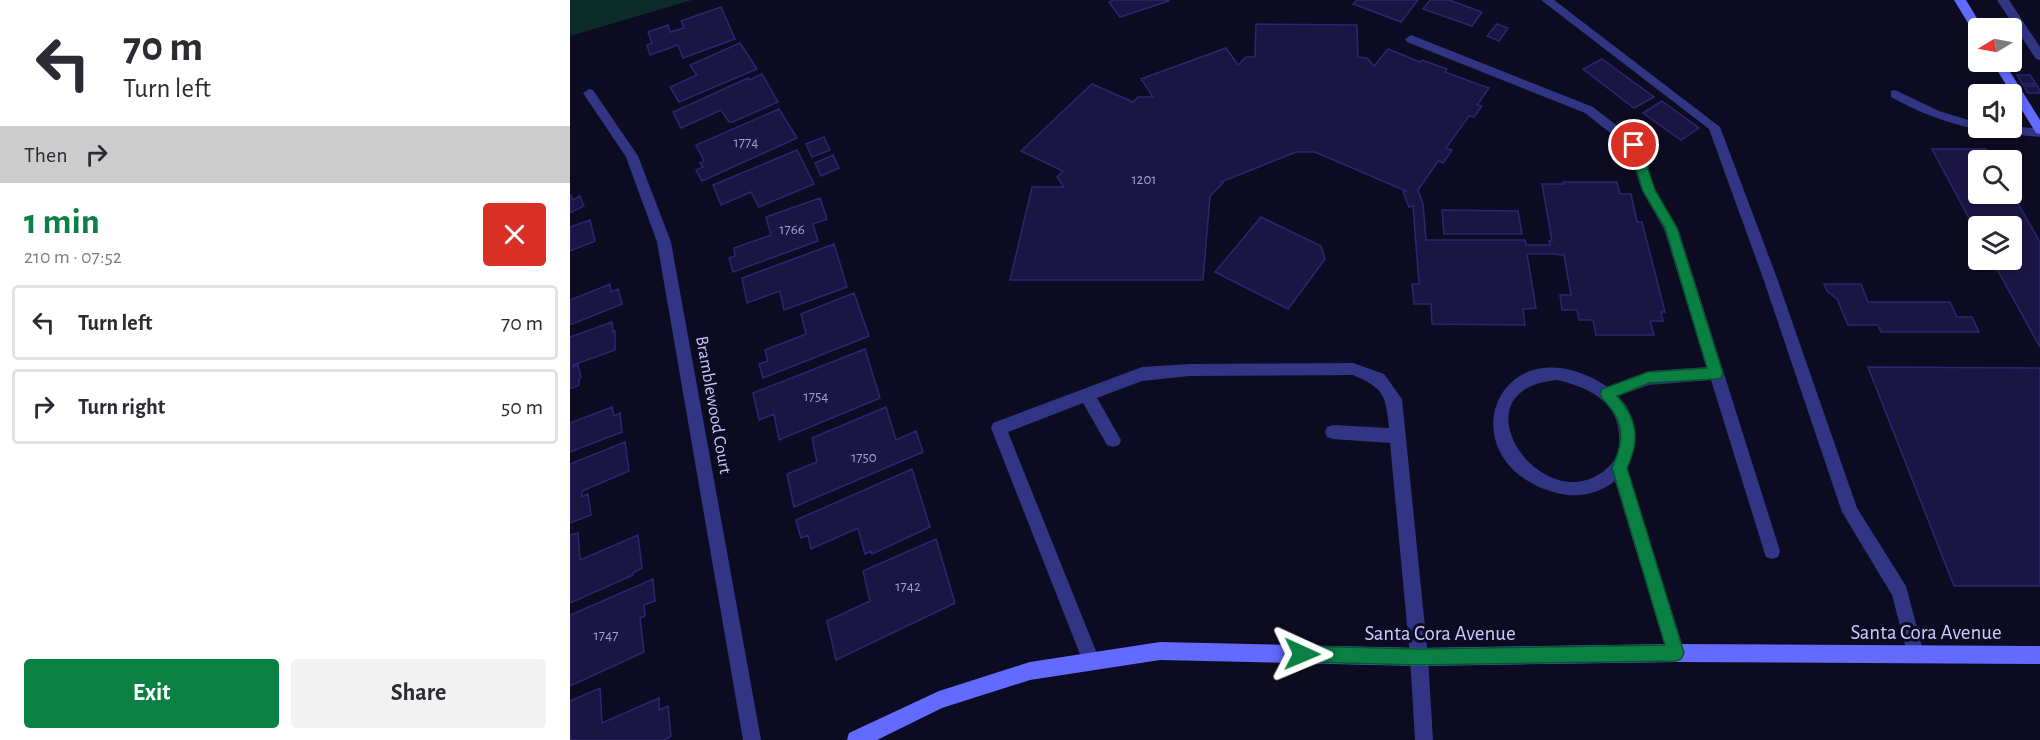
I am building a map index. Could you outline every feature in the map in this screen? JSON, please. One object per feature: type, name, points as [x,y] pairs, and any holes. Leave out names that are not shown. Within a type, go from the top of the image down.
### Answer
[{"type":"street","points":[[1547,0],[1714,127],[1770,278],[1850,512],[1900,591],[1915,654]]},
{"type":"street","points":[[1960,0],[1971,18]]},
{"type":"street","points":[[2002,0],[2040,56]]},
{"type":"street","points":[[1411,39],[1589,110],[1634,145],[1649,191],[1671,228],[1772,551]]},
{"type":"street","points":[[2004,72],[2040,132]]},
{"type":"street","name":"Bramblewood Court","points":[[589,93],[632,156],[664,242],[752,740]]},
{"type":"street","points":[[1895,94],[1928,112],[1955,123],[1968,125]]},
{"type":"street","points":[[2022,131],[2040,132]]},
{"type":"street","points":[[1091,661],[999,428],[1142,374],[1189,370],[1353,369],[1379,379],[1394,399],[1419,657],[1424,740]]},
{"type":"street","points":[[1548,373],[1567,374],[1588,381],[1607,394],[1621,410],[1628,430],[1628,450],[1619,468],[1604,481],[1583,488],[1560,486],[1540,480],[1522,467],[1509,452],[1501,434],[1500,416],[1505,399],[1515,386],[1530,377],[1548,373]]},
{"type":"street","points":[[1607,394],[1648,378],[1716,373]]},
{"type":"street","points":[[1086,394],[1113,440]]},
{"type":"street","points":[[1333,432],[1398,436]]},
{"type":"street","points":[[1619,468],[1676,653]]},
{"type":"street","name":"Santa Cora Avenue","points":[[856,740],[939,700],[1030,670],[1161,651],[1419,657],[1676,653],[2040,655]]},
{"type":"green space","points":[[570,0],[692,0],[570,36]]},
{"type":"building","points":[[1114,0],[1169,1],[1120,17],[1109,2]]},
{"type":"building","points":[[1357,0],[1418,0],[1401,22],[1353,4]]},
{"type":"building","points":[[1430,0],[1449,0],[1482,12],[1472,26],[1423,9]]},
{"type":"building","points":[[721,7],[735,39],[683,58],[678,45],[650,55],[647,45],[652,43],[648,32],[668,25],[670,32],[684,28],[681,21]]},
{"type":"building","points":[[1256,24],[1357,25],[1358,57],[1367,58],[1374,66],[1388,49],[1420,62],[1422,60],[1447,69],[1445,72],[1489,88],[1477,105],[1482,106],[1474,117],[1469,116],[1446,148],[1452,150],[1443,163],[1438,161],[1418,190],[1423,204],[1426,240],[1525,240],[1526,245],[1550,245],[1549,241],[1552,241],[1542,184],[1617,182],[1620,194],[1631,194],[1637,222],[1642,222],[1665,312],[1661,312],[1663,321],[1650,321],[1654,335],[1596,335],[1593,320],[1579,320],[1577,310],[1562,310],[1560,295],[1571,295],[1564,255],[1552,254],[1527,254],[1536,308],[1523,309],[1525,325],[1432,324],[1431,304],[1414,304],[1412,284],[1419,284],[1413,206],[1409,207],[1403,192],[1406,191],[1315,152],[1296,152],[1221,182],[1223,183],[1210,196],[1203,280],[1010,280],[1032,187],[1064,187],[1057,177],[1063,171],[1021,151],[1092,84],[1133,102],[1138,97],[1153,97],[1141,79],[1226,48],[1238,65],[1246,57],[1255,57]]},
{"type":"building","points":[[1497,24],[1508,28],[1499,41],[1487,36]]},
{"type":"building","points":[[740,43],[757,69],[679,102],[670,87],[697,75],[690,65]]},
{"type":"building","points":[[1602,59],[1654,97],[1634,108],[1583,69]]},
{"type":"building","points":[[762,74],[778,102],[733,122],[729,122],[721,110],[681,128],[673,112],[748,78],[749,80]]},
{"type":"building","points":[[2017,75],[2030,75],[2036,84],[2025,84],[2038,86],[2040,93],[2028,93]]},
{"type":"building","points":[[1662,101],[1699,128],[1681,140],[1643,113]]},
{"type":"building","points":[[779,109],[797,138],[702,181],[696,170],[703,167],[700,163],[704,161],[696,145]]},
{"type":"building","points":[[824,137],[830,150],[812,157],[806,144]]},
{"type":"building","points":[[1932,149],[1986,149],[1968,150],[1968,204],[2018,204],[2040,242],[2040,347],[1998,270],[2022,270],[2022,216],[1968,216]]},
{"type":"building","points":[[797,150],[814,184],[759,207],[751,192],[721,205],[713,185]]},
{"type":"building","points":[[833,155],[839,168],[821,176],[815,163]]},
{"type":"building","points":[[570,194],[573,200],[580,196],[584,206],[570,213]]},
{"type":"building","points":[[820,198],[827,219],[813,224],[818,241],[733,272],[729,258],[735,256],[734,248],[771,235],[766,217]]},
{"type":"building","points":[[1442,210],[1518,211],[1522,234],[1444,234]]},
{"type":"building","points":[[1261,217],[1321,246],[1325,259],[1288,309],[1215,272]]},
{"type":"building","points":[[590,220],[595,241],[570,251],[570,227]]},
{"type":"building","points":[[834,244],[847,287],[784,310],[780,291],[747,303],[742,278]]},
{"type":"building","points":[[610,284],[611,292],[618,289],[622,304],[570,325],[570,300]]},
{"type":"building","points":[[1824,284],[1861,284],[1868,302],[1950,302],[1957,317],[1972,317],[1979,332],[1881,332],[1878,325],[1848,325],[1837,299],[1827,291]]},
{"type":"building","points":[[854,293],[869,336],[763,378],[759,364],[768,361],[765,350],[806,334],[801,314]]},
{"type":"building","points":[[612,322],[613,332],[615,331],[615,350],[573,365],[573,367],[578,365],[581,377],[579,385],[570,389],[570,337]]},
{"type":"building","points":[[865,349],[880,398],[779,440],[774,414],[759,420],[753,393]]},
{"type":"building","points":[[1868,367],[2040,368],[2040,586],[1954,586]]},
{"type":"building","points":[[612,407],[614,416],[620,413],[622,432],[570,452],[570,423]]},
{"type":"building","points":[[886,407],[896,440],[916,431],[923,452],[794,507],[787,474],[817,462],[812,438]]},
{"type":"building","points":[[625,442],[629,471],[582,491],[582,497],[588,494],[591,515],[570,523],[570,464]]},
{"type":"building","points":[[912,469],[930,527],[872,554],[871,551],[865,554],[858,528],[811,549],[808,535],[801,538],[796,520]]},
{"type":"building","points":[[578,533],[580,560],[638,535],[642,568],[633,575],[570,603],[570,535]]},
{"type":"building","points":[[936,539],[955,603],[836,660],[827,621],[870,601],[863,571]]},
{"type":"building","points":[[653,579],[655,601],[644,605],[645,616],[640,618],[644,652],[570,686],[570,615]]},
{"type":"building","points":[[600,688],[602,723],[659,698],[659,710],[668,706],[671,736],[664,740],[570,740],[570,701]]},
{"type":"route","points":[[1302,654],[1419,657],[1676,653],[1619,468],[1628,450],[1628,430],[1621,410],[1607,394],[1648,378],[1716,373],[1671,228],[1649,191],[1634,145]]}]
